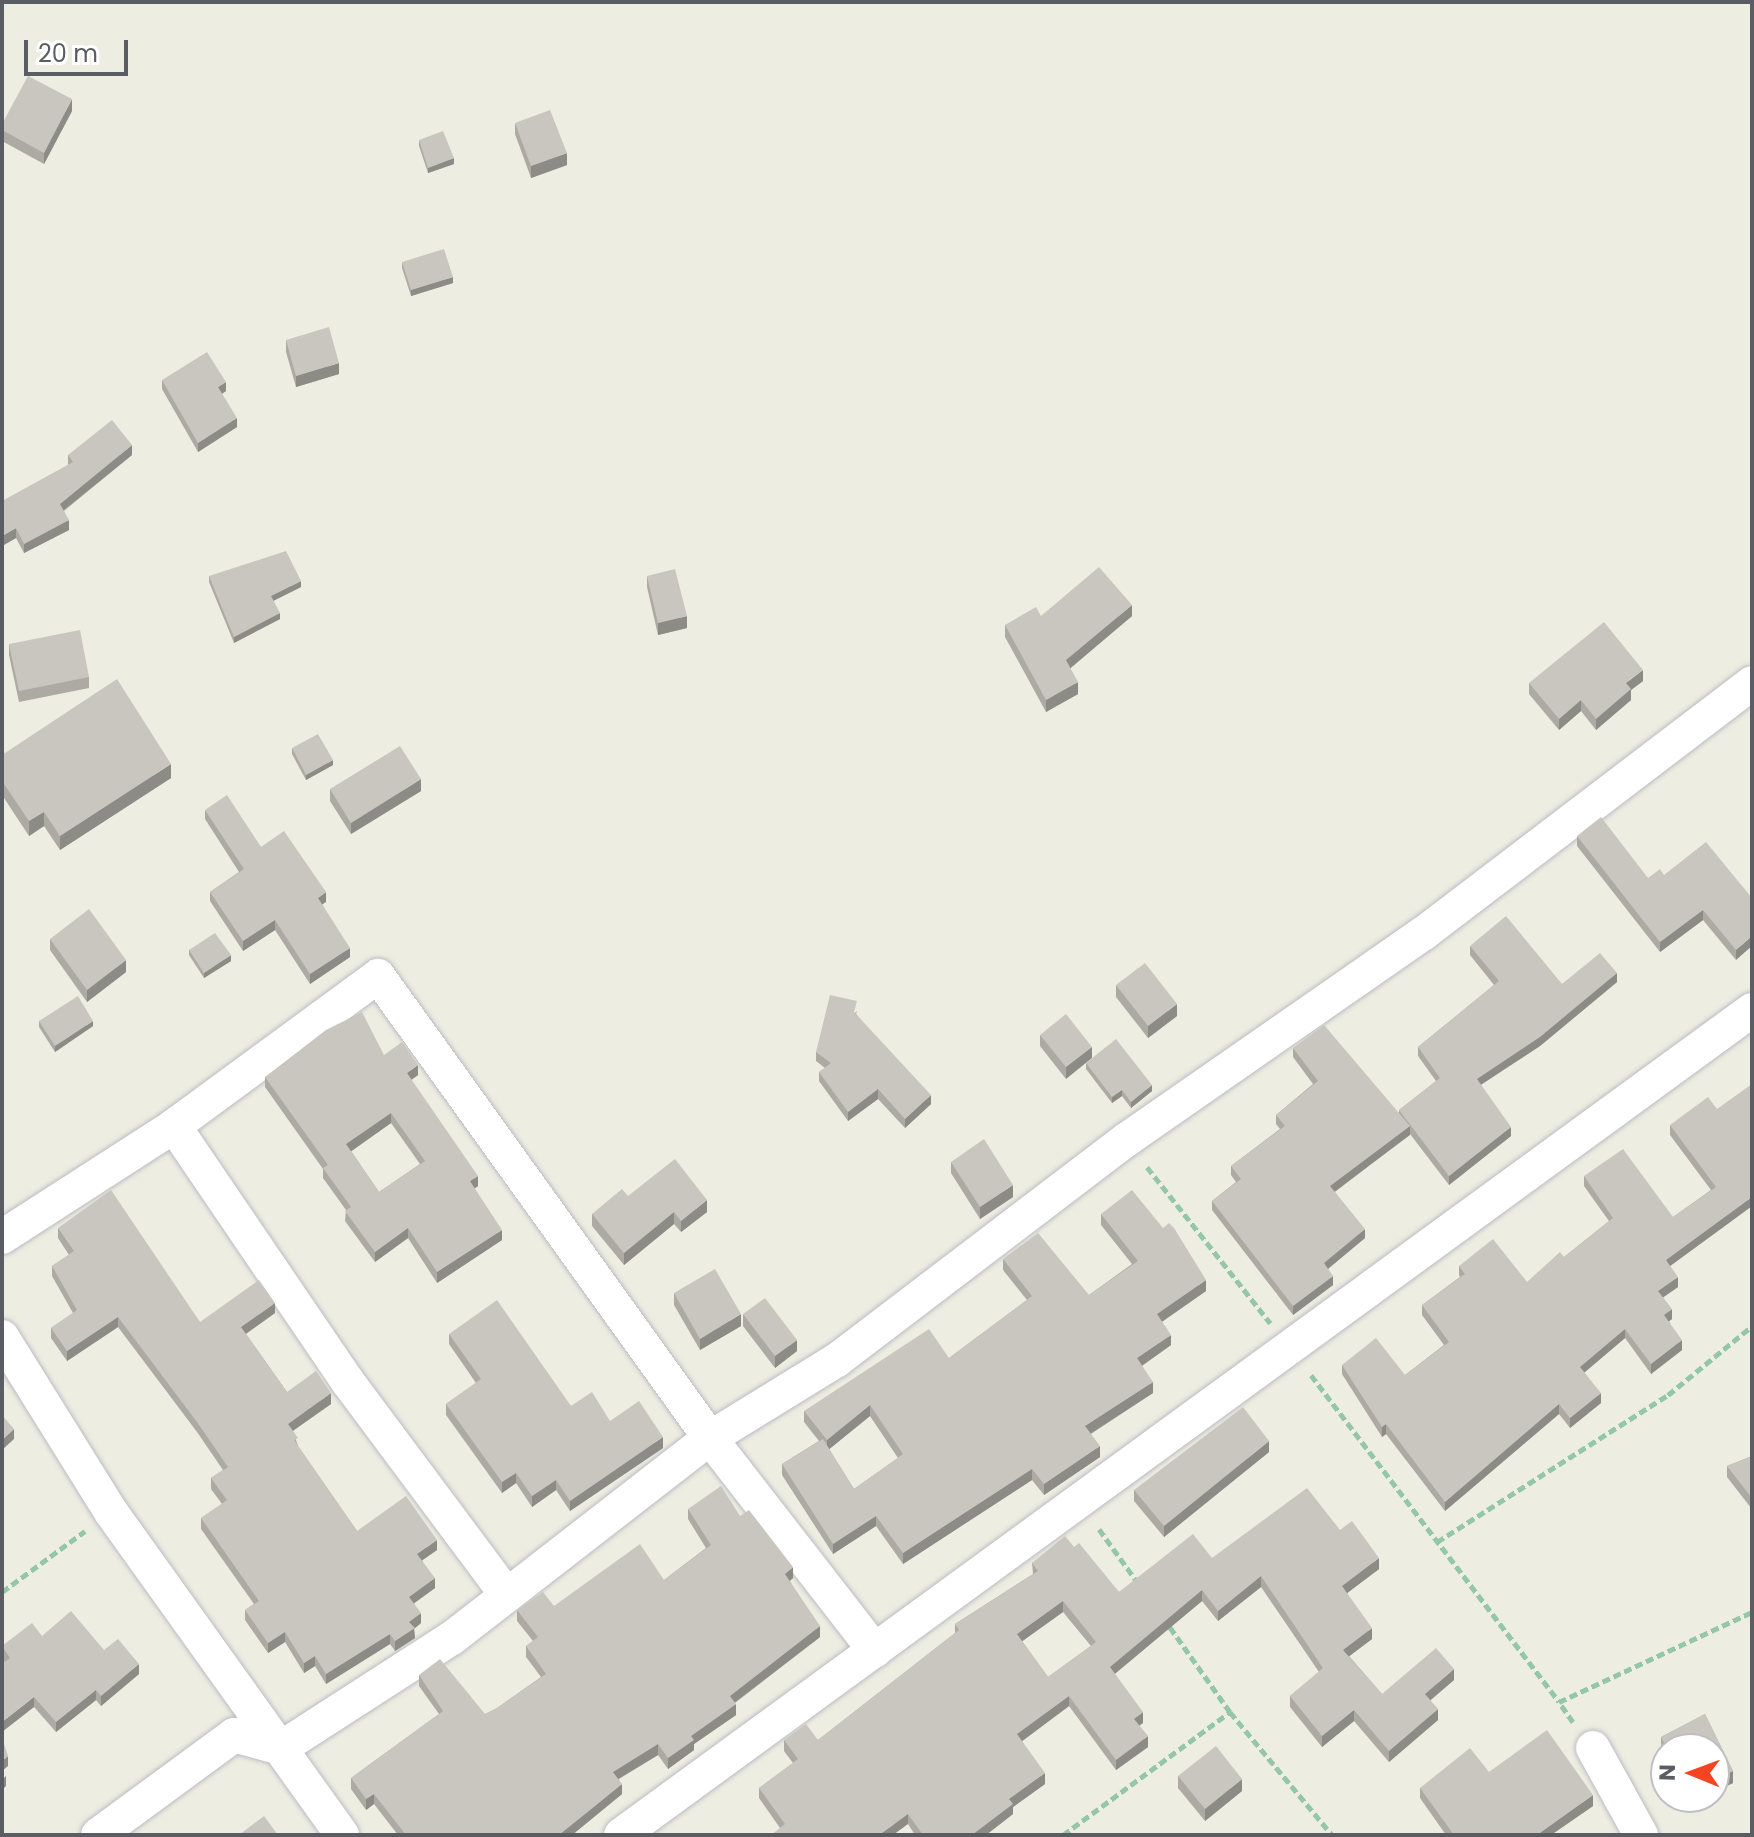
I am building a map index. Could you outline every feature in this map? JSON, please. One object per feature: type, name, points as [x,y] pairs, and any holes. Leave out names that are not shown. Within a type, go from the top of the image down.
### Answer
[{"type":"street","points":[[98,1835],[234,1735],[281,1748],[452,1638],[710,1438],[837,1360],[1126,1140],[1424,933],[1752,683]]},
{"type":"street","points":[[2,1237],[174,1126],[378,976],[710,1438],[875,1651]]},
{"type":"street","points":[[621,1835],[661,1824],[875,1651],[1752,1010]]},
{"type":"street","points":[[174,1126],[348,1382],[507,1595]]},
{"type":"street","points":[[2,1337],[111,1512],[342,1835]]},
{"type":"street","points":[[1593,1748],[1641,1835]]},
{"type":"path","points":[[1126,1140],[1291,1349],[1593,1748]]},
{"type":"path","points":[[1437,1542],[1668,1395],[1752,1326]]},
{"type":"path","points":[[1080,1502],[1142,1588]]},
{"type":"path","points":[[2,1592],[111,1512]]},
{"type":"path","points":[[1559,1702],[1752,1612]]},
{"type":"path","points":[[1159,1613],[1230,1712],[1332,1835]]},
{"type":"path","points":[[1063,1835],[1230,1712]]},
{"type":"building","points":[[28,76],[72,99],[44,153],[2,130],[2,124]]},
{"type":"building","points":[[550,110],[567,153],[531,166],[515,123]]},
{"type":"building","points":[[443,131],[454,158],[428,168],[419,140]]},
{"type":"building","points":[[444,249],[453,277],[411,290],[402,262]]},
{"type":"building","points":[[329,327],[339,363],[296,376],[286,340]]},
{"type":"building","points":[[207,352],[226,382],[218,387],[237,418],[198,443],[162,380]]},
{"type":"building","points":[[112,420],[132,445],[60,504],[69,520],[24,544],[16,528],[2,536],[2,501],[73,462],[68,455]]},
{"type":"building","points":[[286,551],[301,581],[271,596],[280,613],[234,637],[209,576]]},
{"type":"building","points":[[1099,567],[1132,605],[1066,660],[1078,682],[1046,700],[1005,625],[1036,607],[1041,616]]},
{"type":"building","points":[[675,569],[687,616],[658,623],[647,576]]},
{"type":"building","points":[[1604,622],[1643,670],[1626,683],[1631,689],[1596,719],[1581,700],[1559,719],[1529,683]]},
{"type":"building","points":[[80,630],[89,677],[19,691],[9,644]]},
{"type":"building","points":[[117,679],[171,764],[60,836],[44,812],[29,821],[2,781],[2,755]]},
{"type":"building","points":[[318,734],[333,760],[306,775],[292,748]]},
{"type":"building","points":[[400,746],[421,779],[351,823],[330,789]]},
{"type":"building","points":[[227,795],[261,847],[284,831],[326,892],[318,898],[350,948],[310,974],[275,920],[243,941],[210,892],[244,869],[205,810]]},
{"type":"building","points":[[1601,817],[1648,878],[1660,869],[1664,875],[1706,842],[1752,898],[1752,936],[1736,950],[1703,910],[1660,942],[1577,836]]},
{"type":"building","points":[[89,909],[126,960],[87,990],[50,939]]},
{"type":"building","points":[[1506,916],[1562,984],[1600,953],[1617,973],[1540,1037],[1477,1079],[1511,1127],[1449,1176],[1399,1110],[1440,1078],[1418,1047],[1499,981],[1470,946]]},
{"type":"building","points":[[215,933],[231,955],[204,973],[189,950]]},
{"type":"building","points":[[1145,963],[1177,1004],[1148,1026],[1116,985]]},
{"type":"building","points":[[830,995],[857,1001],[854,1012],[931,1095],[905,1119],[878,1089],[848,1112],[819,1072],[831,1063],[816,1052]]},
{"type":"building","points":[[78,996],[93,1021],[55,1046],[39,1021]]},
{"type":"building","points":[[362,1012],[384,1055],[402,1042],[418,1065],[407,1073],[478,1176],[470,1181],[502,1230],[437,1272],[408,1228],[375,1252],[345,1211],[351,1207],[323,1168],[328,1165],[265,1077],[326,1030]],"holes":[[[391,1113],[425,1161],[379,1192],[346,1144]]]},
{"type":"building","points":[[1066,1014],[1092,1047],[1066,1067],[1040,1035]]},
{"type":"building","points":[[1324,1025],[1410,1126],[1330,1186],[1365,1229],[1324,1263],[1333,1276],[1293,1306],[1212,1201],[1241,1179],[1231,1166],[1285,1126],[1276,1115],[1318,1081],[1293,1048]]},
{"type":"building","points":[[1116,1039],[1152,1085],[1131,1102],[1122,1090],[1112,1097],[1086,1063]]},
{"type":"building","points":[[1752,1084],[1752,1197],[1666,1260],[1678,1277],[1658,1291],[1672,1309],[1664,1315],[1682,1340],[1651,1364],[1625,1329],[1580,1367],[1601,1393],[1570,1418],[1559,1404],[1445,1502],[1386,1424],[1382,1427],[1342,1365],[1376,1338],[1405,1375],[1449,1342],[1422,1305],[1465,1274],[1459,1266],[1493,1239],[1527,1282],[1560,1252],[1564,1257],[1613,1218],[1584,1176],[1623,1149],[1673,1217],[1716,1187],[1670,1125],[1708,1097],[1717,1109]]},
{"type":"building","points":[[984,1139],[1013,1185],[980,1207],[951,1162]]},
{"type":"building","points":[[675,1159],[707,1200],[681,1221],[674,1212],[624,1253],[592,1214],[622,1189],[628,1196]]},
{"type":"building","points":[[111,1190],[200,1322],[259,1280],[275,1303],[241,1327],[287,1392],[316,1371],[331,1393],[288,1424],[298,1438],[294,1440],[357,1531],[406,1496],[437,1540],[417,1554],[435,1578],[409,1597],[421,1613],[409,1622],[415,1628],[395,1641],[390,1634],[326,1674],[315,1656],[304,1663],[285,1632],[268,1643],[245,1610],[259,1601],[201,1518],[227,1500],[211,1478],[228,1467],[118,1317],[67,1351],[51,1328],[77,1310],[52,1266],[74,1251],[58,1228]]},
{"type":"building","points":[[1132,1190],[1163,1228],[1169,1223],[1174,1228],[1206,1280],[1157,1314],[1171,1335],[1137,1358],[1153,1382],[1085,1426],[1100,1446],[1044,1484],[1032,1469],[903,1553],[876,1516],[833,1544],[782,1464],[823,1439],[854,1489],[903,1454],[870,1405],[827,1440],[804,1411],[929,1329],[949,1358],[1032,1296],[1003,1259],[1038,1233],[1089,1295],[1138,1261],[1101,1214]]},
{"type":"building","points":[[715,1269],[741,1314],[700,1339],[674,1293]]},
{"type":"building","points":[[765,1298],[797,1340],[775,1356],[743,1314]]},
{"type":"building","points":[[497,1300],[571,1406],[592,1392],[610,1421],[639,1401],[663,1437],[570,1501],[556,1480],[532,1496],[516,1473],[502,1482],[446,1404],[481,1379],[449,1334]]},
{"type":"building","points":[[1243,1407],[1269,1441],[1164,1526],[1134,1490]]},
{"type":"building","points":[[2,1415],[14,1429],[2,1440]]},
{"type":"building","points":[[1752,1456],[1752,1497],[1751,1497],[1727,1466]]},
{"type":"building","points":[[721,1486],[740,1516],[749,1510],[793,1567],[785,1574],[820,1626],[730,1696],[736,1704],[691,1736],[694,1740],[668,1758],[658,1744],[613,1772],[622,1784],[559,1835],[406,1835],[374,1794],[366,1799],[351,1778],[443,1711],[419,1675],[440,1659],[485,1714],[497,1708],[546,1674],[526,1646],[538,1637],[517,1610],[543,1592],[554,1606],[640,1544],[664,1580],[711,1545],[688,1509]]},
{"type":"building","points":[[1307,1488],[1340,1530],[1352,1521],[1379,1558],[1342,1586],[1372,1628],[1343,1650],[1382,1694],[1436,1648],[1454,1669],[1425,1694],[1438,1709],[1389,1751],[1354,1710],[1322,1736],[1290,1696],[1323,1668],[1261,1576],[1218,1611],[1202,1590],[1110,1667],[1143,1712],[1134,1719],[1148,1736],[1116,1760],[1069,1696],[1017,1734],[1045,1773],[1009,1799],[1013,1804],[972,1835],[923,1835],[908,1814],[879,1835],[771,1835],[785,1824],[759,1788],[798,1759],[784,1740],[806,1724],[818,1740],[959,1630],[955,1624],[1038,1571],[1032,1563],[1065,1536],[1074,1547],[1079,1543],[1119,1592],[1193,1534],[1212,1558]],"holes":[[[1063,1601],[1096,1642],[1048,1677],[1017,1634]]]},
{"type":"building","points":[[71,1611],[104,1650],[118,1639],[139,1664],[101,1696],[96,1690],[56,1722],[34,1697],[2,1722],[2,1664],[10,1658],[2,1646],[32,1623],[42,1636]]},
{"type":"building","points":[[1705,1714],[1714,1733],[1669,1733]]},
{"type":"building","points":[[1547,1730],[1593,1795],[1537,1835],[1454,1835],[1420,1788],[1470,1748],[1489,1772]]},
{"type":"building","points":[[2,1737],[8,1756],[2,1761]]},
{"type":"building","points":[[1216,1746],[1242,1779],[1205,1809],[1178,1776]]},
{"type":"building","points":[[264,1816],[278,1835],[239,1835]]}]
